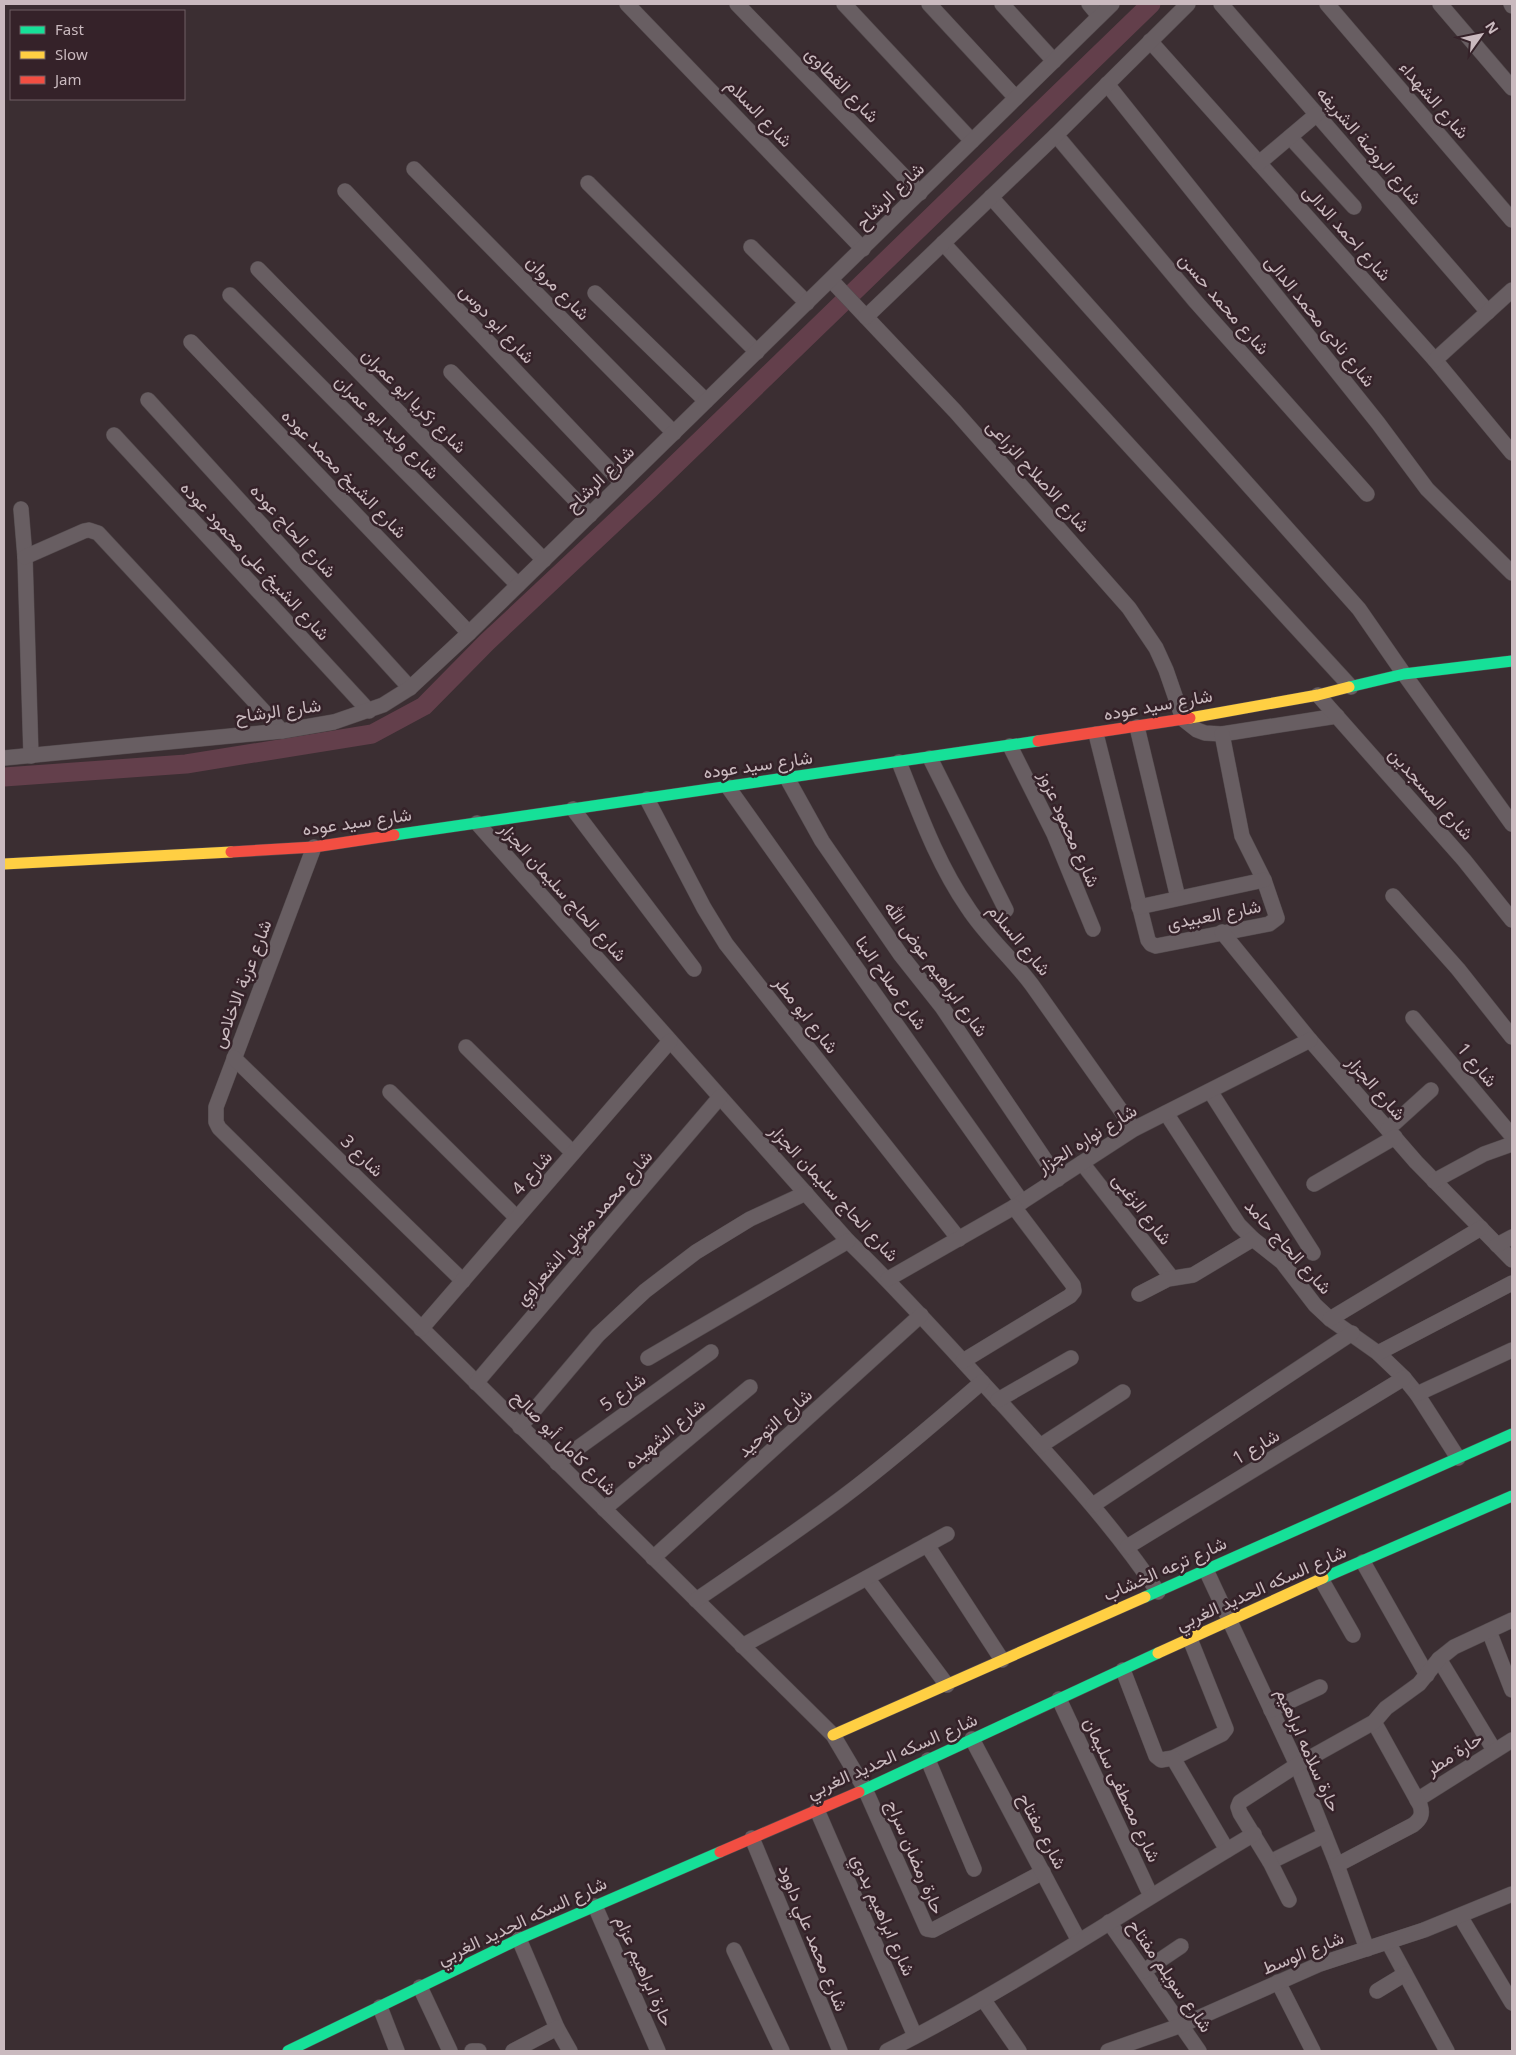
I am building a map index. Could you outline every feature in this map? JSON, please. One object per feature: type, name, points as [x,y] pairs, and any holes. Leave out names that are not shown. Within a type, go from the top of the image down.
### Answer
[{"type":"street","name":"شارع السلام","points":[[628,4],[863,249]]},
{"type":"street","name":"شارع القطاوى","points":[[736,4],[920,193]]},
{"type":"street","points":[[844,4],[972,141]]},
{"type":"street","points":[[929,4],[1016,98]]},
{"type":"street","points":[[1002,4],[1054,61]]},
{"type":"street","points":[[1089,4],[1099,16]]},
{"type":"street","name":"شارع الرشاح","points":[[4,758],[282,731],[334,722],[368,711],[383,705],[410,688],[807,304],[1112,4]]},
{"type":"street","points":[[866,317],[1056,135],[1188,4]]},
{"type":"street","name":"شارع الروضة الشريفه","points":[[1221,4],[1488,312]]},
{"type":"street","name":"شارع الشهداء","points":[[1326,4],[1512,220]]},
{"type":"street","points":[[1440,4],[1512,88]]},
{"type":"street","name":"شارع احمد الدالى","points":[[1150,41],[1435,360],[1512,453]]},
{"type":"street","name":"شارع نادى محمد الدالى","points":[[1107,84],[1378,423],[1427,490],[1512,573]]},
{"type":"street","points":[[1259,163],[1317,114]]},
{"type":"street","name":"شارع محمد حسن","points":[[1056,135],[1196,302],[1367,494]]},
{"type":"street","points":[[1290,138],[1354,207]]},
{"type":"street","name":"شارع مروان","points":[[414,169],[674,433]]},
{"type":"street","points":[[588,183],[757,352]]},
{"type":"street","name":"شارع ابو دوس","points":[[345,191],[622,483]]},
{"type":"street","points":[[991,197],[1359,609],[1512,824]]},
{"type":"street","points":[[943,244],[1352,688]]},
{"type":"street","points":[[751,247],[807,304]]},
{"type":"street","name":"شارع زكريا ابو عمران","points":[[258,269],[544,560]]},
{"type":"street","name":"شارع الاصلاح الزراعى","points":[[831,280],[955,411],[1129,608],[1156,648],[1166,670],[1183,719]]},
{"type":"street","points":[[1435,360],[1512,290]]},
{"type":"street","points":[[595,292],[706,402]]},
{"type":"street","name":"شارع وليد ابو عمران","points":[[230,295],[518,585]]},
{"type":"street","name":"شارع الشيخ محمد عوده","points":[[191,342],[469,633]]},
{"type":"street","points":[[451,372],[590,515]]},
{"type":"street","name":"شارع الحاج عوده","points":[[148,400],[410,688]]},
{"type":"street","name":"شارع الشيخ على محمود عوده","points":[[114,435],[368,711]]},
{"type":"street","points":[[21,509],[25,557],[31,756]]},
{"type":"street","points":[[25,557],[84,531],[89,530],[98,534],[282,731]]},
{"type":"street","name":"شارع سيد عوده","points":[[4,864],[314,847],[1096,734],[1318,695],[1404,674],[1512,661]]},
{"type":"street","name":"شارع المسجدين","points":[[1318,695],[1464,860],[1512,920]]},
{"type":"street","points":[[1183,719],[1197,730],[1205,733],[1222,734],[1337,716]]},
{"type":"street","points":[[1137,727],[1178,898]]},
{"type":"street","name":"شارع العبيدى","points":[[1096,734],[1139,907],[1148,940],[1153,945],[1270,924],[1275,921],[1277,915],[1264,880],[1244,843],[1239,829],[1222,734]]},
{"type":"street","name":"شارع محمود عزوز","points":[[1010,746],[1054,834],[1092,928]]},
{"type":"street","points":[[930,758],[1006,910]]},
{"type":"street","name":"شارع السلام","points":[[898,762],[931,842],[955,888],[984,930],[1018,965],[1134,1129]]},
{"type":"street","name":"شارع ابراهيم عوض الله","points":[[787,778],[822,840],[900,954],[942,1007],[1058,1179]]},
{"type":"street","name":"شارع صلاح البنا","points":[[728,787],[1073,1285],[1074,1291],[1072,1294],[963,1361]]},
{"type":"street","name":"شارع ابو مطر","points":[[647,798],[704,908],[726,944],[960,1239]]},
{"type":"street","points":[[574,809],[694,970]]},
{"type":"street","name":"شارع الحاج سليمان الجزار","points":[[477,823],[848,1241],[888,1279],[1040,1446],[1127,1547],[1158,1592]]},
{"type":"street","name":"شارع عزبة الاخلاص","points":[[224,1134],[216,1122],[216,1106],[314,847]]},
{"type":"street","points":[[1139,907],[1264,880]]},
{"type":"street","points":[[1393,896],[1458,969],[1512,1037]]},
{"type":"street","name":"شارع الجزار","points":[[1222,932],[1310,1040],[1391,1133],[1434,1181],[1512,1260]]},
{"type":"street","name":"شارع 1","points":[[1413,1018],[1512,1136]]},
{"type":"street","name":"شارع نواره الجزار","points":[[888,1279],[1018,1205],[1134,1129],[1310,1040]]},
{"type":"street","name":"شارع 4","points":[[421,1329],[670,1041]]},
{"type":"street","points":[[466,1046],[573,1153]]},
{"type":"street","name":"شارع 3","points":[[234,1058],[463,1281]]},
{"type":"street","points":[[1314,1184],[1391,1133],[1431,1090]]},
{"type":"street","points":[[1210,1091],[1313,1254]]},
{"type":"street","points":[[390,1092],[517,1218]]},
{"type":"street","name":"شارع محمد متولي الشعراوي","points":[[476,1383],[720,1097]]},
{"type":"street","name":"شارع الحاج حامد","points":[[1166,1113],[1234,1217],[1253,1239],[1282,1262],[1302,1290],[1330,1319],[1378,1353],[1404,1378],[1417,1394],[1458,1458]]},
{"type":"street","name":"شارع كامل أبو صالح","points":[[224,1134],[832,1735],[865,1789]]},
{"type":"street","points":[[1434,1181],[1484,1154],[1512,1144]]},
{"type":"street","name":"شارع الزغبى","points":[[1082,1163],[1172,1278]]},
{"type":"street","points":[[520,1427],[598,1335],[644,1291],[696,1252],[750,1218],[806,1193]]},
{"type":"street","points":[[1330,1319],[1481,1228]]},
{"type":"street","points":[[1498,1245],[1512,1237]]},
{"type":"street","points":[[1139,1294],[1172,1278],[1193,1275],[1253,1239]]},
{"type":"street","points":[[648,1358],[848,1241]]},
{"type":"street","points":[[1378,1353],[1512,1283]]},
{"type":"street","name":"شارع التوحيد","points":[[653,1558],[921,1315]]},
{"type":"street","points":[[1092,1505],[1352,1333]]},
{"type":"street","points":[[1417,1394],[1512,1350]]},
{"type":"street","name":"شارع 5","points":[[557,1463],[711,1352]]},
{"type":"street","points":[[998,1400],[1071,1358]]},
{"type":"street","name":"شارع 1","points":[[1127,1547],[1404,1378]]},
{"type":"street","points":[[696,1600],[771,1550],[844,1496],[915,1440],[982,1382]]},
{"type":"street","name":"شارع الشهيده","points":[[604,1509],[750,1387]]},
{"type":"street","points":[[1040,1446],[1123,1392]]},
{"type":"street","name":"شارع ترعه الخشاب","points":[[832,1735],[1512,1434]]},
{"type":"street","name":"شارع السكه الحديد الغربي","points":[[288,2051],[519,1939],[865,1789],[1190,1638],[1230,1622],[1512,1496]]},
{"type":"street","points":[[742,1646],[947,1534]]},
{"type":"street","points":[[927,1545],[1002,1660]]},
{"type":"street","points":[[1363,1562],[1427,1675]]},
{"type":"street","name":"حارة سلامه ابراهيم","points":[[1206,1570],[1297,1765],[1337,1865],[1367,1948]]},
{"type":"street","points":[[867,1578],[947,1685]]},
{"type":"street","points":[[1321,1580],[1353,1635]]},
{"type":"street","points":[[1289,1900],[1270,1862],[1240,1813],[1238,1808],[1240,1802],[1297,1765],[1374,1722],[1380,1714],[1419,1684],[1439,1659],[1454,1647],[1512,1620]]},
{"type":"street","points":[[1489,1631],[1512,1690]]},
{"type":"street","points":[[1123,1670],[1156,1756],[1162,1760],[1173,1758],[1222,1734],[1226,1729],[1190,1638]]},
{"type":"street","points":[[1439,1659],[1494,1750]]},
{"type":"street","points":[[1271,1710],[1320,1687]]},
{"type":"street","name":"شارع مصطفى سليمان","points":[[1059,1699],[1151,1896]]},
{"type":"street","points":[[1337,1865],[1418,1822],[1422,1812],[1374,1722]]},
{"type":"street","name":"شارع مفتاح","points":[[972,1739],[1079,1941]]},
{"type":"street","name":"حارة مطر","points":[[1417,1800],[1512,1740]]},
{"type":"street","points":[[1173,1758],[1227,1850]]},
{"type":"street","points":[[928,1760],[974,1869]]},
{"type":"street","name":"حارة رمضان سراج","points":[[865,1789],[927,1929],[933,1930],[1043,1872]]},
{"type":"street","name":"شارع ابراهيم بدوي","points":[[817,1810],[915,2036]]},
{"type":"street","points":[[894,2050],[915,2036],[1010,1985],[1254,1834]]},
{"type":"street","points":[[1270,1862],[1325,1835]]},
{"type":"street","name":"شارع محمد علي داوود","points":[[752,1838],[840,2051]]},
{"type":"street","name":"شارع الوسط","points":[[1114,2050],[1182,2025],[1320,1964],[1460,1916],[1512,1894]]},
{"type":"street","name":"حارة ابراهيم عزام","points":[[595,1906],[658,2051]]},
{"type":"street","points":[[1460,1916],[1512,2003]]},
{"type":"street","name":"شارع سويلم مفتاح","points":[[1109,1922],[1199,2051]]},
{"type":"street","points":[[519,1939],[557,2028],[570,2051]]},
{"type":"street","points":[[1388,1942],[1447,2051]]},
{"type":"street","points":[[1144,1971],[1181,1946]]},
{"type":"street","points":[[734,1950],[782,2051]]},
{"type":"street","points":[[1377,1991],[1405,1974]]},
{"type":"street","points":[[1278,1982],[1313,2051]]},
{"type":"street","points":[[420,1987],[450,2051]]},
{"type":"street","points":[[983,1999],[1019,2051]]},
{"type":"street","points":[[380,2007],[397,2051]]},
{"type":"street","points":[[513,2051],[557,2028]]},
{"type":"street","points":[[472,2051],[479,2051]]},
{"type":"waterway","points":[[4,777],[186,764],[372,734],[424,706],[487,642],[649,490],[1151,4]]},
{"type":"traffic: fast","points":[[1349,687],[1404,674],[1512,661]]},
{"type":"traffic: fast","points":[[394,835],[1038,741]]},
{"type":"traffic: fast","points":[[1145,1597],[1512,1434]]},
{"type":"traffic: fast","points":[[1323,1578],[1512,1496]]},
{"type":"traffic: fast","points":[[859,1792],[1158,1653]]},
{"type":"traffic: fast","points":[[288,2051],[519,1939],[720,1852]]},
{"type":"traffic: slow","points":[[1190,718],[1318,695],[1349,687]]},
{"type":"traffic: slow","points":[[4,864],[231,852]]},
{"type":"traffic: slow","points":[[1158,1653],[1323,1578]]},
{"type":"traffic: slow","points":[[833,1735],[1145,1597]]},
{"type":"traffic: jam","points":[[1038,741],[1190,718]]},
{"type":"traffic: jam","points":[[231,852],[314,847],[394,835]]},
{"type":"traffic: jam","points":[[720,1852],[859,1792]]}]
